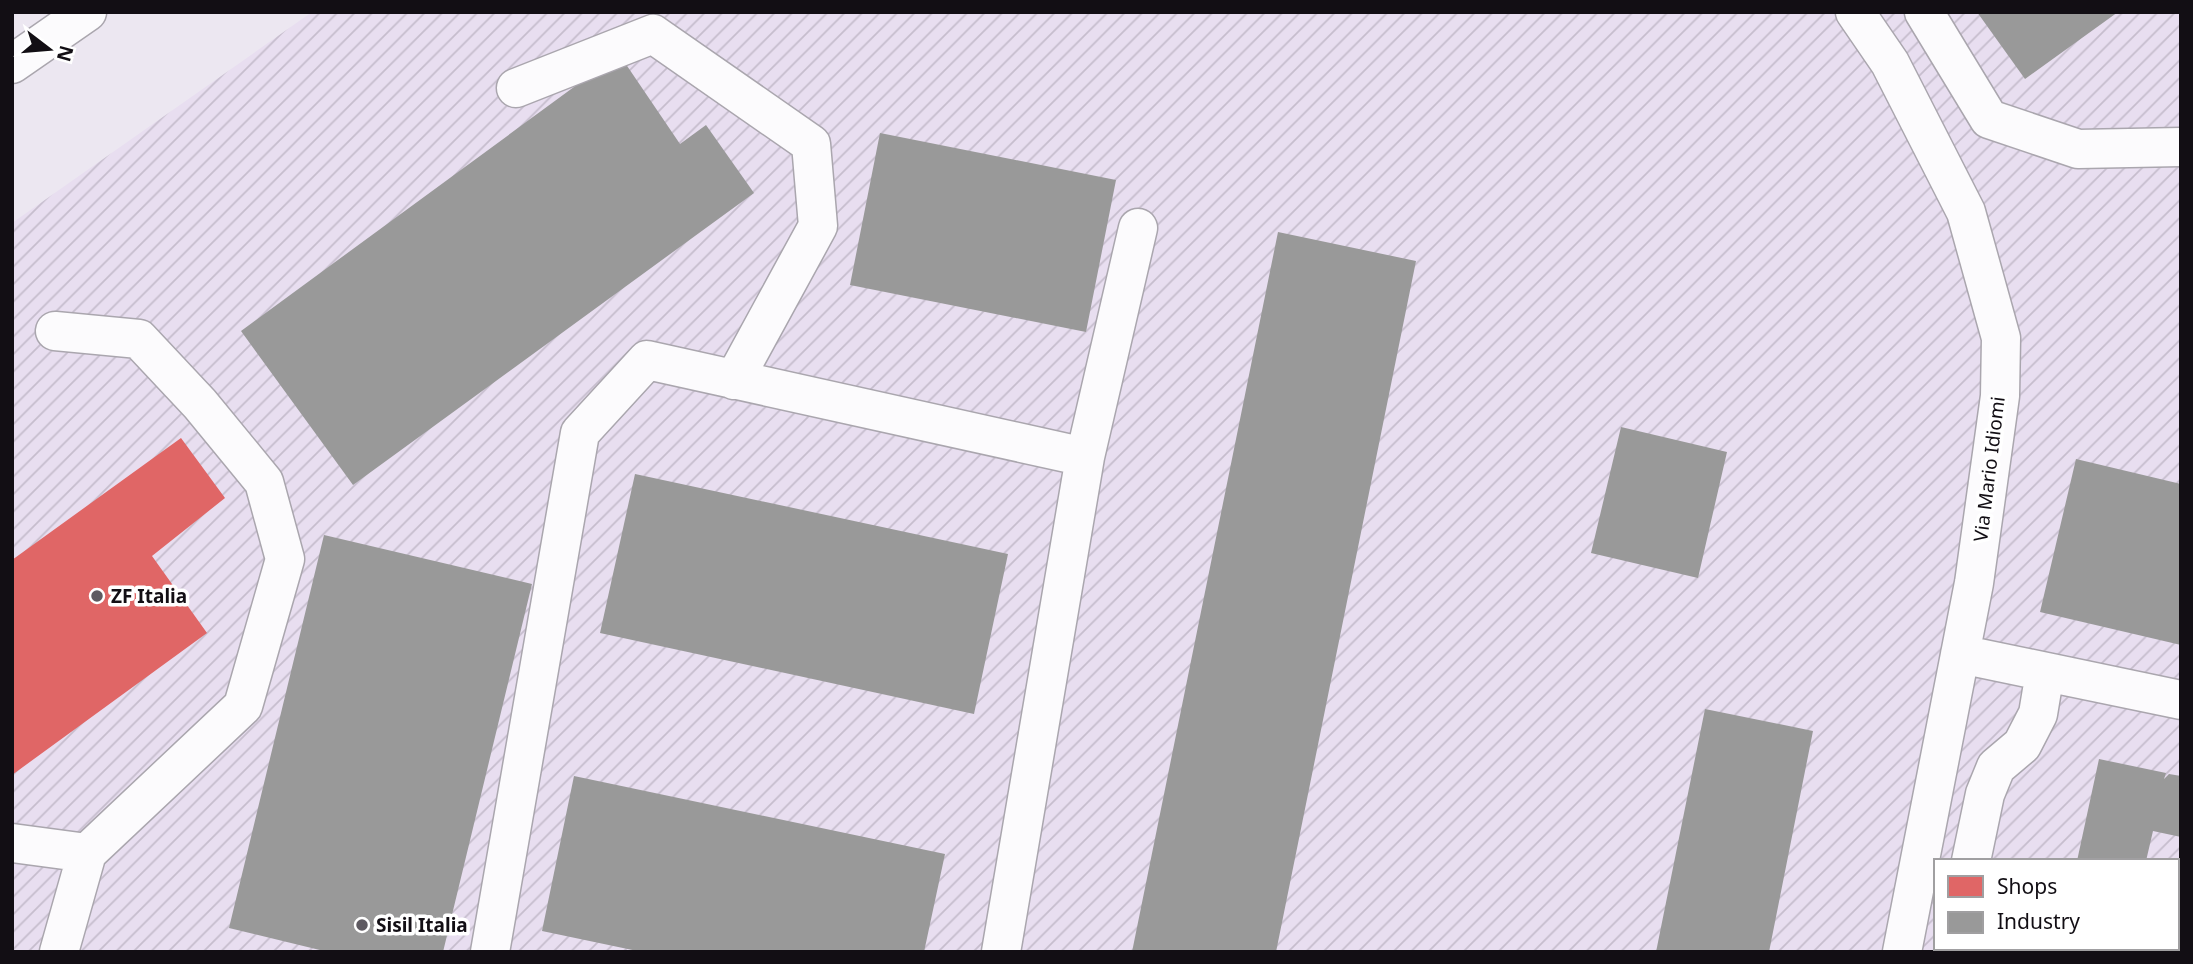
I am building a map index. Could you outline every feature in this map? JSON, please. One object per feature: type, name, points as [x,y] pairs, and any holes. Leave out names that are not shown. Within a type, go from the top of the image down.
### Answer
[{"type":"main road","points":[[12,64],[87,12]]},
{"type":"main road","name":"Via Mario Idiomi","points":[[1855,12],[1890,62],[1966,212],[2001,338],[1997,416],[1975,583],[1902,952]]},
{"type":"main road","points":[[1924,12],[1989,119],[2078,149],[2181,147]]},
{"type":"main road","points":[[516,88],[653,34],[811,144],[818,226],[734,380]]},
{"type":"main road","points":[[1001,952],[1085,457],[1138,228]]},
{"type":"main road","points":[[55,331],[139,339],[200,404],[264,482],[285,559],[243,706],[87,853],[60,952]]},
{"type":"main road","points":[[490,952],[580,433],[647,360],[1085,457]]},
{"type":"main road","points":[[1960,654],[2181,700]]},
{"type":"main road","points":[[1971,859],[1984,794],[1996,767],[2022,745],[2038,714],[2045,672]]},
{"type":"main road","points":[[12,843],[87,853]]},
{"type":"shaded area","points":[[312,12],[2181,12],[2181,952],[12,952],[12,223]]},
{"type":"building: Shops","name":"ZF Italia","points":[[181,438],[225,498],[152,556],[207,633],[12,775],[12,560]]},
{"type":"building: Industry","points":[[1977,12],[2118,12],[2025,79]]},
{"type":"building: Industry","points":[[619,54],[680,144],[706,125],[754,193],[353,485],[241,331]]},
{"type":"building: Industry","points":[[880,133],[1116,180],[1086,332],[850,285]]},
{"type":"building: Industry","points":[[1278,232],[1416,261],[1276,952],[1132,952]]},
{"type":"building: Industry","points":[[1621,427],[1727,452],[1698,578],[1591,553]]},
{"type":"building: Industry","points":[[2076,459],[2181,484],[2181,645],[2040,612]]},
{"type":"building: Industry","points":[[635,474],[1008,554],[974,714],[600,633]]},
{"type":"building: Industry","points":[[324,535],[532,584],[443,952],[328,952],[229,928]]},
{"type":"building: Industry","points":[[1705,709],[1813,731],[1769,952],[1656,952]]},
{"type":"building: Industry","points":[[2099,759],[2166,773],[2164,779],[2169,774],[2181,776],[2181,837],[2153,831],[2146,859],[2077,859]]},
{"type":"building: Industry","points":[[574,776],[945,854],[924,952],[642,952],[542,931]]},
{"type":"building: Industry","points":[[2031,950],[2128,950],[2127,952]]},
{"type":"place","name":"ZF Italia","points":[[97,596]]},
{"type":"place","name":"Sisil Italia","points":[[362,925]]}]
